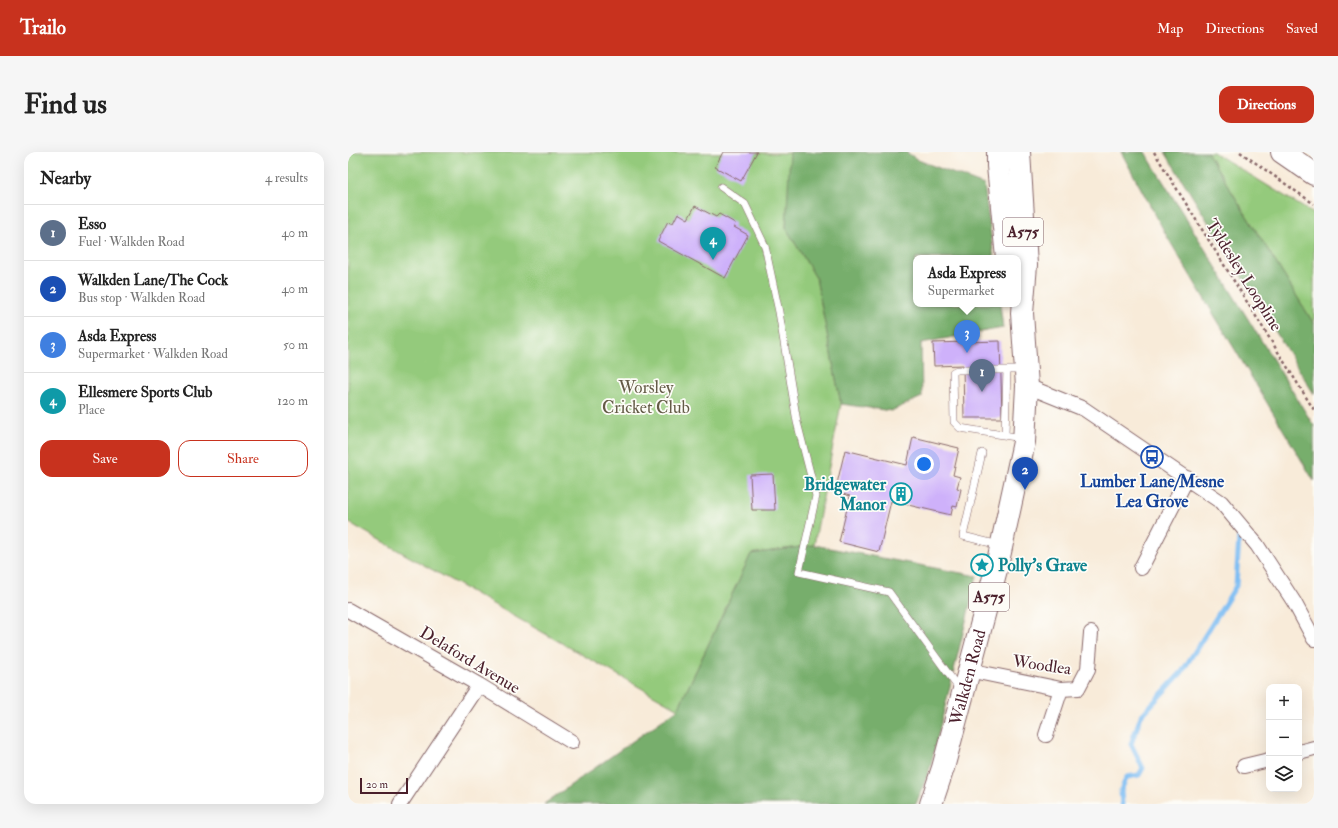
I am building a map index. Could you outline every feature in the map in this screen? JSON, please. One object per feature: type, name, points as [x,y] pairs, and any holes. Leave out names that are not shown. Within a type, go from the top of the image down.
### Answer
[{"type":"highway","name":"A575","points":[[998,152],[1007,255]]},
{"type":"highway","name":"Walkden Road","points":[[1019,152],[1026,265],[1021,299]]},
{"type":"highway","points":[[1282,152],[1314,174]]},
{"type":"highway","points":[[1303,152],[1314,160]]},
{"type":"highway","name":"Walkden Road","points":[[930,804],[943,768],[1002,545],[1020,375],[1020,307]]},
{"type":"street","points":[[1020,375],[1084,409],[1221,502],[1257,545],[1294,602],[1314,639]]},
{"type":"street","points":[[1141,568],[1187,478]]},
{"type":"street","name":"Delaford Avenue","points":[[348,610],[479,685],[572,742]]},
{"type":"street","name":"Woodlea","points":[[968,670],[1061,689],[1078,688],[1088,669],[1091,633]]},
{"type":"street","points":[[400,804],[479,685]]},
{"type":"street","points":[[1046,735],[1061,689]]},
{"type":"street","points":[[1302,751],[1314,748]]},
{"type":"street","points":[[1244,766],[1266,761]]},
{"type":"lane","points":[[722,187],[745,204],[766,246],[779,312],[796,422],[816,496],[799,572],[889,592],[962,693]]},
{"type":"lane","points":[[1014,437],[960,428],[954,422],[953,372],[957,370],[1020,375]]},
{"type":"lane","points":[[982,453],[964,536],[1002,545]]},
{"type":"path","name":"Tyldesley Loopline","points":[[1154,152],[1314,410]]},
{"type":"path","points":[[1240,152],[1314,204]]},
{"type":"green space","name":"Worsley Cricket Club","points":[[348,152],[791,153],[786,228],[816,278],[841,404],[814,545],[751,554],[678,709],[348,522]]},
{"type":"green space","points":[[790,152],[906,152],[918,160],[984,185],[994,255],[913,255],[913,307],[1000,307],[1003,328],[921,343],[922,397],[891,411],[841,404],[816,278],[786,228]]},
{"type":"green space","points":[[1121,152],[1145,152],[1314,426],[1314,481],[1169,240]]},
{"type":"green space","points":[[1165,152],[1207,152],[1314,324],[1314,394]]},
{"type":"green space","points":[[1207,152],[1213,152],[1314,214],[1314,324]]},
{"type":"green space","points":[[814,545],[977,576],[930,768],[916,804],[544,804],[678,709],[751,554]]},
{"type":"building","points":[[723,152],[757,152],[741,181],[715,167]]},
{"type":"building","points":[[695,206],[716,217],[719,214],[735,223],[734,227],[748,235],[725,278],[658,241],[668,221],[673,223],[678,213],[688,219]]},
{"type":"building","points":[[1000,341],[1002,418],[964,418],[963,365],[934,366],[933,343]]},
{"type":"building","name":"Bridgewater Manor","points":[[913,437],[959,448],[953,475],[960,477],[957,488],[961,489],[957,507],[953,506],[951,515],[891,501],[879,552],[839,542],[850,496],[835,492],[845,450],[907,465]]},
{"type":"building","points":[[773,474],[775,510],[752,510],[750,475]]},
{"type":"waterway","points":[[1122,804],[1121,790],[1127,777],[1139,775],[1143,768],[1131,744],[1141,716],[1182,672],[1236,586],[1239,537]]},
{"type":"place","name":"Ellesmere Sports Club","points":[[713,260]]},
{"type":"place","name":"Asda Express","points":[[967,353]]},
{"type":"place","name":"Esso","points":[[982,392]]},
{"type":"place","name":"Lumber Lane/Mesne Lea Grove","points":[[1152,457]]},
{"type":"place","name":"Walkden Lane/The Cock","points":[[1025,490]]},
{"type":"place","name":"Bridgewater Manor","points":[[901,494]]},
{"type":"place","name":"Polly's Grave","points":[[982,565]]}]
